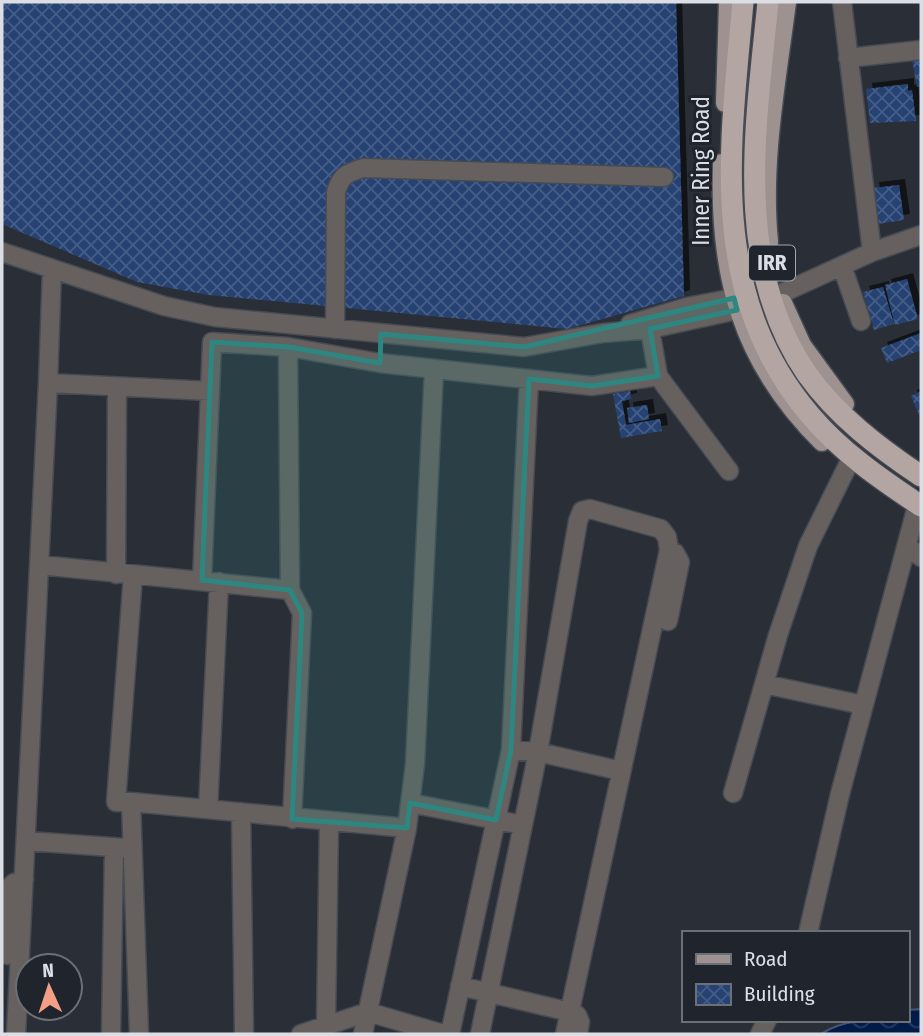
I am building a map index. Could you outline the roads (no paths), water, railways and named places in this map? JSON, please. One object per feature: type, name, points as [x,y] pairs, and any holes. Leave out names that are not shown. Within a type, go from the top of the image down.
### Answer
[{"type":"highway","points":[[743,2],[731,145],[733,232],[745,297],[758,334],[777,370],[811,416],[848,453],[920,510]]},
{"type":"highway","points":[[768,2],[754,146],[758,230],[768,292],[793,350],[830,401],[857,428],[921,476]]},
{"type":"main road","name":"Inner Ring Road","points":[[728,2],[721,198],[727,268],[735,304],[753,348],[779,394],[802,423],[848,465],[920,510]]},
{"type":"main road","name":"IRR","points":[[787,2],[771,121],[767,198],[771,260],[780,294],[802,345],[837,395],[884,443],[921,471]]},
{"type":"street","points":[[842,2],[872,252]]},
{"type":"street","points":[[848,58],[921,50]]},
{"type":"street","points":[[335,329],[336,192],[340,179],[347,173],[363,169],[664,177]]},
{"type":"street","points":[[780,294],[872,252],[921,235]]},
{"type":"street","points":[[2,252],[164,306],[204,315],[524,347],[603,333],[650,330],[735,304]]},
{"type":"street","points":[[842,266],[861,321]]},
{"type":"street","points":[[16,1034],[52,269]]},
{"type":"street","points":[[603,333],[660,314],[735,304]]},
{"type":"street","points":[[650,330],[658,376],[729,471]]},
{"type":"street","points":[[355,359],[357,331]]},
{"type":"street","points":[[380,363],[382,334]]},
{"type":"street","points":[[208,809],[212,342],[288,347],[380,363],[593,386],[658,376]]},
{"type":"street","points":[[288,347],[290,590],[302,613],[292,819]]},
{"type":"street","points":[[363,1034],[410,803],[421,663],[434,369]]},
{"type":"street","points":[[450,1034],[511,750],[529,379]]},
{"type":"street","points":[[48,383],[210,391]]},
{"type":"street","points":[[117,388],[124,574],[116,802],[407,828]]},
{"type":"street","points":[[733,793],[808,546],[848,465]]},
{"type":"street","points":[[480,1034],[538,752],[582,511],[590,509],[661,529],[667,537],[669,550],[565,1034]]},
{"type":"street","points":[[808,931],[863,705],[914,552],[920,510]]},
{"type":"street","points":[[668,621],[680,562],[669,550]]},
{"type":"street","points":[[40,565],[290,590]]},
{"type":"street","points":[[764,684],[863,705]]},
{"type":"street","points":[[511,750],[538,752],[621,771]]},
{"type":"street","points":[[131,802],[139,1034]]},
{"type":"street","points":[[410,803],[523,825]]},
{"type":"street","points":[[241,812],[244,1034]]},
{"type":"street","points":[[326,1026],[329,821]]},
{"type":"street","points":[[27,841],[134,849]]},
{"type":"street","points":[[111,1034],[114,847]]},
{"type":"street","points":[[7,955],[8,889],[24,879]]},
{"type":"street","points":[[460,986],[570,1012],[577,1015],[580,1022],[578,1034]]},
{"type":"street","points":[[301,1034],[368,1012],[443,1034]]},
{"type":"water","points":[[921,1009],[921,1034],[821,1034],[852,1022],[909,1022],[909,1010]]}]
